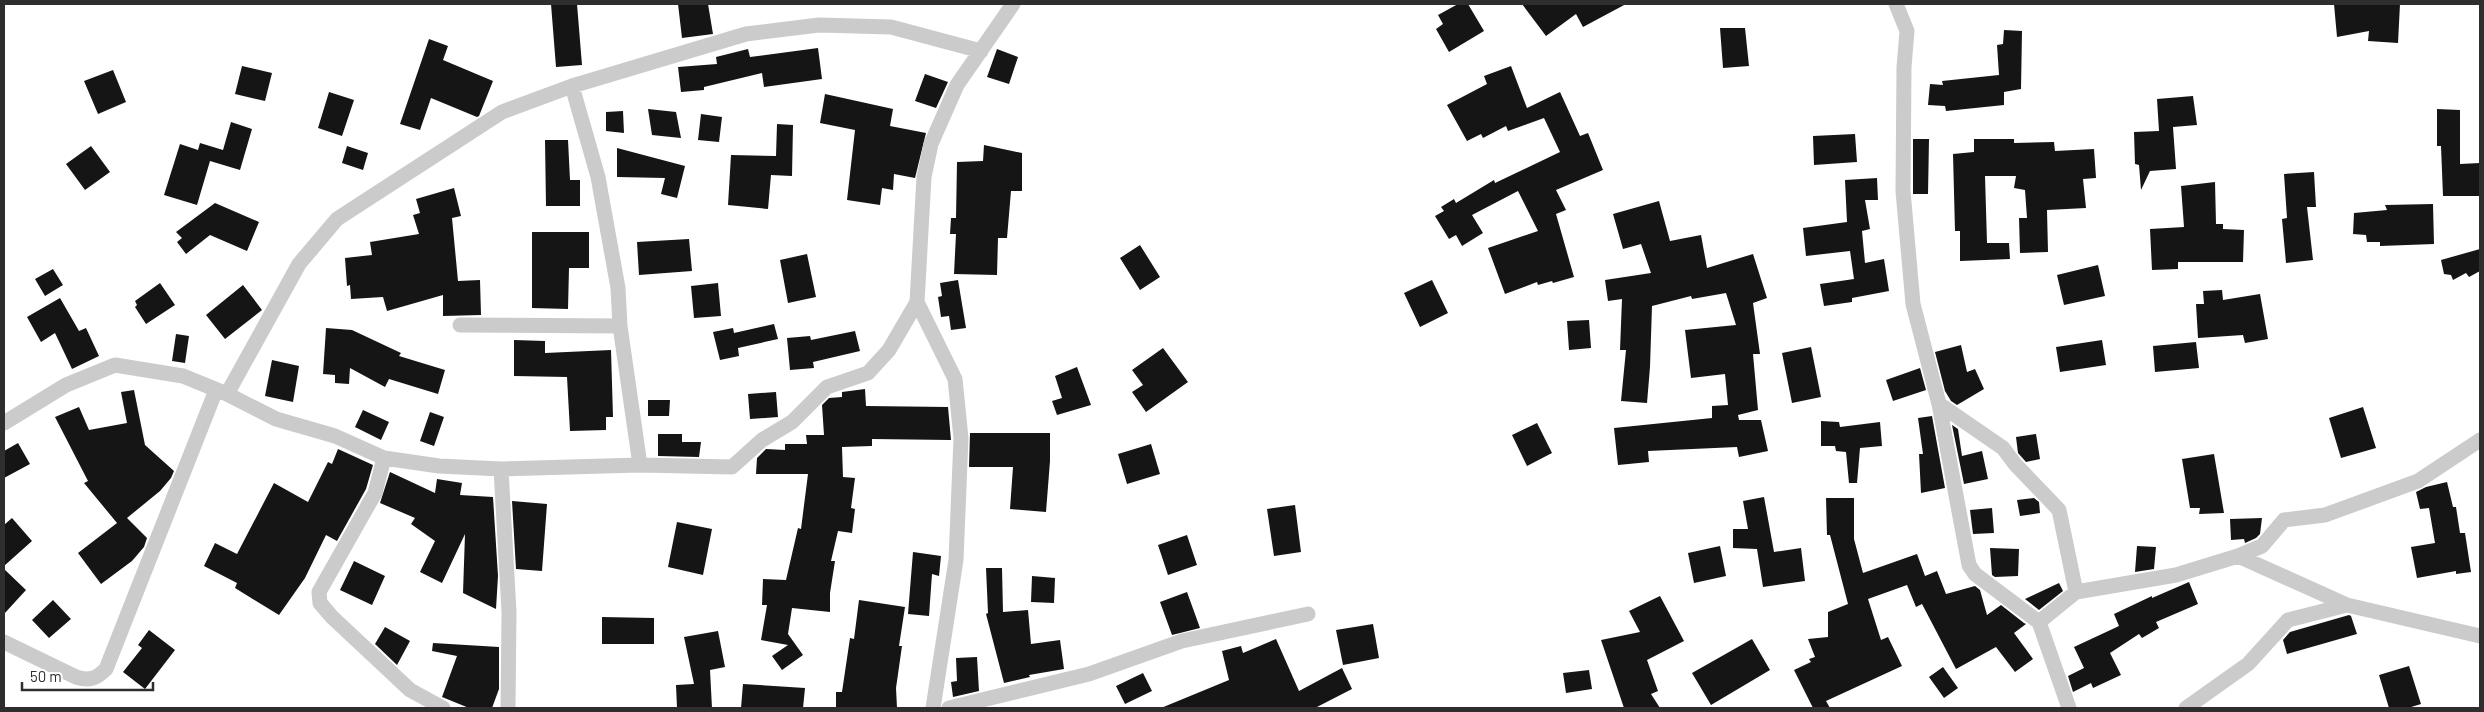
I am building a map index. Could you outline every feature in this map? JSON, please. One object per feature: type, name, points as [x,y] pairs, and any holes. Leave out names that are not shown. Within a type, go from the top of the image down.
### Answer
[{"type":"street","points":[[4,423],[66,385],[115,365],[183,376],[276,419],[335,436],[384,458],[439,466],[501,469],[640,465],[732,467],[762,440],[792,422],[827,387],[868,373],[889,350],[917,302],[924,177],[931,144],[957,85],[1013,4]]},
{"type":"street","points":[[1896,4],[1907,31],[1904,66],[1903,191],[1913,304],[1939,404],[1969,565],[1975,574],[2039,622],[2068,708]]},
{"type":"street","points":[[4,642],[85,680],[96,678],[106,670],[221,392],[299,264],[337,219],[502,112],[572,86],[746,34],[820,24],[891,27],[981,51]]},
{"type":"street","points":[[572,86],[598,178],[618,288],[620,326],[640,465]]},
{"type":"street","points":[[917,302],[955,379],[961,438],[956,560],[933,708]]},
{"type":"street","points":[[460,325],[620,326]]},
{"type":"street","points":[[1939,404],[2003,448],[2014,464],[2059,510],[2076,592]]},
{"type":"street","points":[[2039,622],[2076,592],[2176,575],[2238,556],[2262,546],[2284,520],[2325,515],[2418,481],[2480,440]]},
{"type":"street","points":[[384,458],[374,493],[319,592],[320,603],[332,617],[410,690],[443,708]]},
{"type":"street","points":[[501,469],[509,612],[508,708]]},
{"type":"street","points":[[2238,556],[2347,605],[2480,636]]},
{"type":"street","points":[[2186,708],[2248,664],[2288,620],[2347,605]]},
{"type":"street","points":[[949,708],[1089,674],[1182,641],[1308,614]]},
{"type":"building","points":[[551,4],[577,4],[582,65],[556,67]]},
{"type":"building","points":[[678,4],[708,4],[713,34],[682,38]]},
{"type":"building","points":[[1458,4],[1468,4],[1484,31],[1449,52],[1436,29],[1443,24],[1438,15]]},
{"type":"building","points":[[1522,4],[1626,4],[1583,27],[1576,14],[1546,36]]},
{"type":"building","points":[[2334,4],[2400,4],[2398,43],[2368,41],[2369,31],[2337,37]]},
{"type":"building","points":[[1720,28],[1745,28],[1749,66],[1723,68]]},
{"type":"building","points":[[2004,30],[2022,31],[2021,89],[2004,92],[2004,105],[1946,111],[1945,106],[1928,105],[1930,84],[1943,85],[1942,81],[1999,75],[1997,45],[2003,44]]},
{"type":"building","points":[[429,39],[448,46],[443,60],[493,81],[479,116],[477,117],[431,98],[420,130],[400,124]]},
{"type":"building","points":[[818,48],[822,79],[764,87],[762,73],[704,87],[704,90],[681,92],[678,67],[717,64],[716,57],[748,49],[750,57]]},
{"type":"building","points":[[997,49],[1018,57],[1009,84],[987,77]]},
{"type":"building","points":[[242,66],[272,73],[265,101],[235,94]]},
{"type":"building","points":[[1511,66],[1527,108],[1560,92],[1580,136],[1588,133],[1603,170],[1556,190],[1566,210],[1556,214],[1574,277],[1553,283],[1552,281],[1538,285],[1537,282],[1505,294],[1488,248],[1538,231],[1518,191],[1472,215],[1483,233],[1462,246],[1456,235],[1449,239],[1435,216],[1444,211],[1441,207],[1454,199],[1456,203],[1494,180],[1495,183],[1560,152],[1544,118],[1508,131],[1506,126],[1483,138],[1481,134],[1467,141],[1447,105],[1487,84],[1484,76]]},
{"type":"building","points":[[113,70],[126,102],[98,114],[84,81]]},
{"type":"building","points":[[925,74],[948,82],[936,108],[915,101]]},
{"type":"building","points":[[329,92],[354,100],[342,136],[318,128]]},
{"type":"building","points":[[825,94],[893,109],[890,126],[926,133],[915,178],[894,174],[893,190],[882,188],[880,205],[847,200],[855,130],[820,123]]},
{"type":"building","points":[[2193,96],[2197,125],[2173,127],[2176,169],[2150,171],[2141,190],[2139,165],[2135,164],[2134,132],[2159,131],[2157,99]]},
{"type":"building","points":[[648,109],[676,112],[681,138],[652,135]]},
{"type":"building","points":[[2437,109],[2460,110],[2460,164],[2480,163],[2480,196],[2443,196],[2441,146],[2437,146]]},
{"type":"building","points":[[623,111],[624,133],[606,131],[606,112]]},
{"type":"building","points":[[701,114],[722,117],[719,142],[698,140]]},
{"type":"building","points":[[231,122],[252,129],[240,170],[210,161],[197,205],[164,195],[180,144],[198,150],[200,143],[223,150]]},
{"type":"building","points":[[777,124],[793,125],[792,176],[771,175],[768,209],[728,205],[731,155],[776,156]]},
{"type":"building","points":[[1855,134],[1857,162],[1814,165],[1813,136]]},
{"type":"building","points":[[1913,139],[1929,139],[1928,194],[1913,194]]},
{"type":"building","points":[[1974,139],[2014,139],[2014,143],[2054,142],[2055,151],[2094,149],[2096,178],[2083,179],[2086,208],[2047,210],[2048,252],[2020,253],[2019,218],[2027,218],[2025,190],[2014,188],[2016,176],[1985,176],[1987,243],[2009,243],[2010,259],[1960,261],[1960,231],[1955,231],[1953,154],[1974,152]]},
{"type":"building","points":[[545,140],[568,140],[570,180],[580,180],[580,206],[546,206]]},
{"type":"building","points":[[984,145],[1022,153],[1022,191],[1011,191],[1007,238],[998,238],[997,275],[954,274],[956,234],[950,234],[951,218],[956,218],[957,162],[983,161]]},
{"type":"building","points":[[91,146],[110,172],[85,190],[66,164]]},
{"type":"building","points":[[347,146],[368,153],[363,170],[342,163]]},
{"type":"building","points":[[617,148],[685,166],[677,198],[661,194],[665,178],[617,177]]},
{"type":"building","points":[[2314,172],[2316,207],[2307,207],[2313,260],[2286,263],[2282,219],[2287,218],[2284,174]]},
{"type":"building","points":[[1877,178],[1878,200],[1865,200],[1870,229],[1862,231],[1865,263],[1884,259],[1889,291],[1852,298],[1852,302],[1824,306],[1820,284],[1854,279],[1850,251],[1806,256],[1803,228],[1847,222],[1845,180]]},
{"type":"building","points":[[2215,182],[2216,224],[2223,224],[2223,229],[2244,230],[2243,262],[2178,262],[2178,269],[2152,270],[2150,229],[2184,227],[2181,186]]},
{"type":"building","points":[[454,188],[461,216],[452,218],[458,281],[480,280],[481,315],[443,316],[443,295],[387,311],[383,297],[351,299],[350,285],[347,286],[345,258],[372,255],[370,242],[419,234],[413,215],[420,213],[416,199]]},
{"type":"building","points":[[1659,201],[1670,241],[1701,235],[1707,268],[1753,254],[1767,298],[1753,303],[1760,354],[1753,354],[1758,410],[1738,415],[1739,420],[1761,420],[1768,451],[1739,457],[1737,447],[1648,451],[1649,462],[1618,465],[1614,428],[1712,418],[1712,406],[1728,405],[1725,374],[1691,378],[1685,330],[1736,325],[1726,293],[1692,299],[1691,296],[1652,306],[1647,403],[1621,401],[1626,350],[1620,350],[1622,299],[1608,301],[1605,280],[1651,273],[1641,244],[1623,249],[1613,214]]},
{"type":"building","points":[[215,203],[259,222],[247,251],[210,235],[186,254],[177,242],[182,238],[176,232]]},
{"type":"building","points":[[2433,204],[2434,244],[2380,246],[2380,242],[2367,242],[2366,235],[2353,234],[2354,213],[2387,210],[2385,205]]},
{"type":"building","points":[[532,232],[589,232],[589,268],[569,268],[568,309],[532,308]]},
{"type":"building","points":[[689,239],[692,271],[639,275],[637,242]]},
{"type":"building","points":[[1140,245],[1160,277],[1140,290],[1120,258]]},
{"type":"building","points":[[2480,249],[2480,271],[2469,277],[2466,273],[2453,280],[2451,275],[2444,274],[2441,260]]},
{"type":"building","points":[[807,254],[816,297],[788,303],[780,260]]},
{"type":"building","points":[[2098,265],[2105,296],[2064,305],[2057,275]]},
{"type":"building","points":[[53,269],[63,285],[45,296],[35,279]]},
{"type":"building","points":[[958,280],[966,328],[951,330],[949,316],[941,317],[938,297],[942,296],[940,283]]},
{"type":"building","points":[[1432,280],[1448,313],[1420,327],[1404,293]]},
{"type":"building","points":[[160,283],[175,305],[146,324],[135,307],[137,305],[135,301]]},
{"type":"building","points":[[718,283],[721,316],[694,318],[691,286]]},
{"type":"building","points":[[243,285],[262,310],[225,339],[206,315]]},
{"type":"building","points":[[2222,290],[2223,300],[2260,294],[2268,339],[2245,343],[2243,335],[2198,338],[2196,304],[2204,304],[2203,291]]},
{"type":"building","points":[[60,298],[79,331],[86,328],[99,356],[72,369],[55,333],[41,342],[27,317]]},
{"type":"building","points":[[1589,320],[1591,348],[1569,350],[1567,321]]},
{"type":"building","points":[[774,324],[778,339],[738,348],[739,356],[720,360],[713,332],[733,328],[734,333]]},
{"type":"building","points":[[326,328],[352,330],[401,353],[399,356],[445,370],[438,394],[389,379],[385,387],[350,368],[349,384],[335,383],[335,375],[323,374]]},
{"type":"building","points":[[855,331],[860,351],[813,362],[814,368],[790,370],[787,338],[810,336],[811,340]]},
{"type":"building","points":[[176,334],[189,336],[185,363],[172,361]]},
{"type":"building","points":[[514,340],[545,341],[545,353],[611,350],[613,417],[606,417],[606,430],[570,431],[567,377],[514,376]]},
{"type":"building","points":[[2102,340],[2106,365],[2060,372],[2056,347]]},
{"type":"building","points":[[2196,342],[2199,368],[2155,372],[2153,346]]},
{"type":"building","points":[[1961,345],[1967,372],[1975,369],[1984,389],[1957,405],[1951,401],[1945,391],[1935,352]]},
{"type":"building","points":[[1811,347],[1821,397],[1792,403],[1782,353]]},
{"type":"building","points":[[1163,348],[1188,382],[1146,412],[1132,392],[1143,385],[1132,370]]},
{"type":"building","points":[[272,360],[299,366],[293,402],[265,396]]},
{"type":"building","points":[[1077,367],[1091,405],[1057,415],[1052,401],[1062,398],[1055,376]]},
{"type":"building","points":[[1920,368],[1926,390],[1893,401],[1886,380]]},
{"type":"building","points":[[865,389],[866,406],[948,407],[951,440],[872,439],[872,446],[842,447],[843,477],[855,478],[851,508],[855,509],[852,533],[838,531],[831,561],[835,561],[830,593],[830,612],[792,608],[788,634],[803,655],[782,670],[772,656],[788,645],[761,640],[767,605],[762,605],[763,579],[786,580],[798,528],[801,529],[808,474],[756,474],[757,458],[766,449],[785,450],[785,444],[807,444],[806,435],[824,435],[822,405],[829,398],[842,397],[842,392]]},
{"type":"building","points":[[134,390],[145,445],[174,471],[171,478],[160,491],[127,518],[147,538],[144,547],[132,561],[101,584],[78,553],[117,523],[84,483],[88,481],[55,417],[79,407],[89,430],[127,423],[121,392]]},
{"type":"building","points":[[776,392],[778,417],[750,419],[748,394]]},
{"type":"building","points":[[648,400],[670,400],[669,416],[648,416]]},
{"type":"building","points":[[2363,407],[2376,448],[2341,458],[2329,418]]},
{"type":"building","points":[[363,410],[389,422],[381,440],[355,427]]},
{"type":"building","points":[[430,412],[444,417],[434,446],[420,441]]},
{"type":"building","points":[[1932,416],[1945,488],[1921,493],[1919,454],[1923,454],[1918,418]]},
{"type":"building","points":[[1821,421],[1839,422],[1840,427],[1880,422],[1882,446],[1860,448],[1857,483],[1849,483],[1846,452],[1836,451],[1835,446],[1821,446]]},
{"type":"building","points":[[1537,423],[1552,453],[1527,466],[1512,435]]},
{"type":"building","points":[[1952,425],[1958,429],[1962,456],[1982,451],[1988,479],[1964,484]]},
{"type":"building","points":[[970,433],[1050,433],[1046,512],[1010,509],[1013,467],[969,467]]},
{"type":"building","points":[[658,434],[682,434],[682,442],[701,442],[699,457],[658,456]]},
{"type":"building","points":[[2036,434],[2040,459],[2026,462],[2018,453],[2016,437]]},
{"type":"building","points":[[18,443],[30,464],[4,478],[4,451]]},
{"type":"building","points":[[1151,444],[1160,474],[1127,484],[1118,454]]},
{"type":"building","points":[[338,449],[373,465],[366,489],[337,541],[326,535],[305,578],[279,615],[235,588],[237,583],[204,566],[215,543],[237,554],[274,483],[308,502],[328,462],[332,464]]},
{"type":"building","points":[[2214,454],[2224,513],[2199,514],[2200,508],[2190,508],[2182,459]]},
{"type":"building","points":[[390,472],[435,493],[437,479],[462,483],[460,495],[493,497],[498,576],[496,609],[463,593],[465,534],[442,583],[420,572],[435,541],[411,524],[415,518],[380,503]]},
{"type":"building","points":[[2447,482],[2453,507],[2456,507],[2460,533],[2465,533],[2471,572],[2456,574],[2456,571],[2417,578],[2411,547],[2435,543],[2429,508],[2420,509],[2416,492],[2426,487]]},
{"type":"building","points":[[1764,497],[1774,552],[1801,548],[1805,581],[1763,587],[1757,549],[1733,548],[1733,529],[1748,529],[1743,501]]},
{"type":"building","points":[[1826,498],[1854,498],[1854,539],[1863,573],[1917,554],[1925,576],[1937,571],[1946,594],[1975,586],[1980,590],[1987,615],[2001,605],[2026,624],[2014,633],[2033,659],[2015,672],[1996,647],[1956,669],[1922,604],[1916,607],[1907,585],[1868,599],[1881,640],[1888,637],[1902,666],[1826,701],[1830,708],[1813,708],[1794,670],[1811,662],[1809,659],[1815,657],[1808,639],[1828,637],[1828,612],[1848,604],[1830,535],[1827,535]]},
{"type":"building","points":[[2034,498],[2039,502],[2040,513],[2020,516],[2017,500]]},
{"type":"building","points":[[512,501],[547,504],[542,571],[516,569]]},
{"type":"building","points":[[1295,505],[1301,552],[1274,556],[1267,509]]},
{"type":"building","points":[[1992,508],[1994,533],[1973,534],[1970,510]]},
{"type":"building","points":[[12,518],[32,541],[4,566],[4,525]]},
{"type":"building","points":[[2262,518],[2260,534],[2256,538],[2245,543],[2244,539],[2231,540],[2230,519]]},
{"type":"building","points":[[677,522],[712,529],[703,575],[668,567]]},
{"type":"building","points":[[1187,535],[1197,565],[1168,575],[1158,545]]},
{"type":"building","points":[[1720,546],[1726,576],[1694,583],[1688,553]]},
{"type":"building","points":[[2137,546],[2156,547],[2154,569],[2135,572]]},
{"type":"building","points":[[1990,548],[2019,549],[2018,576],[1995,577],[1992,575]]},
{"type":"building","points":[[913,552],[941,556],[939,576],[932,574],[929,616],[908,614]]},
{"type":"building","points":[[354,561],[385,576],[372,605],[340,590]]},
{"type":"building","points":[[986,568],[1002,568],[1003,612],[1028,610],[1031,644],[1060,640],[1064,669],[1029,675],[1030,677],[1004,683],[986,614],[988,613]]},
{"type":"building","points":[[4,569],[26,590],[4,614]]},
{"type":"building","points":[[1032,576],[1055,578],[1054,603],[1031,602]]},
{"type":"building","points":[[2189,582],[2198,604],[2156,622],[2159,628],[2142,638],[2139,634],[2110,653],[2121,675],[2093,688],[2091,683],[2073,692],[2068,676],[2084,668],[2074,647],[2119,626],[2114,614],[2152,596],[2152,598]]},
{"type":"building","points":[[2059,583],[2063,591],[2039,610],[2025,599]]},
{"type":"building","points":[[1187,592],[1200,628],[1172,635],[1160,602]]},
{"type":"building","points":[[1660,596],[1684,641],[1647,660],[1658,691],[1651,694],[1660,708],[1624,708],[1601,640],[1640,632],[1629,611]]},
{"type":"building","points":[[53,600],[71,619],[49,638],[32,620]]},
{"type":"building","points":[[859,600],[905,607],[899,646],[902,646],[896,688],[897,708],[836,708],[836,692],[842,692],[850,638],[854,639]]},
{"type":"building","points":[[2349,615],[2357,634],[2287,654],[2283,640],[2290,632]]},
{"type":"building","points":[[602,617],[654,618],[654,644],[602,644]]},
{"type":"building","points":[[1373,624],[1379,658],[1343,665],[1336,630]]},
{"type":"building","points":[[385,627],[410,641],[397,665],[375,644]]},
{"type":"building","points":[[149,630],[175,650],[145,689],[123,672],[142,648],[138,645]]},
{"type":"building","points":[[718,631],[725,667],[710,670],[712,708],[677,708],[676,685],[694,684],[684,637]]},
{"type":"building","points":[[1276,639],[1299,691],[1342,668],[1352,689],[1315,708],[1161,708],[1229,680],[1222,651],[1241,646],[1243,653]]},
{"type":"building","points":[[1752,639],[1770,670],[1711,705],[1692,673]]},
{"type":"building","points":[[433,643],[499,647],[499,689],[492,708],[469,708],[442,697],[457,656],[432,651]]},
{"type":"building","points":[[977,657],[979,691],[953,697],[951,682],[957,681],[956,658]]},
{"type":"building","points":[[2409,666],[2421,704],[2408,708],[2389,708],[2379,675]]},
{"type":"building","points":[[1943,667],[1958,688],[1944,698],[1929,677]]},
{"type":"building","points":[[1589,670],[1592,689],[1566,693],[1563,673]]},
{"type":"building","points":[[1143,673],[1152,691],[1125,704],[1116,686]]},
{"type":"building","points":[[743,684],[805,688],[803,708],[741,708]]}]
